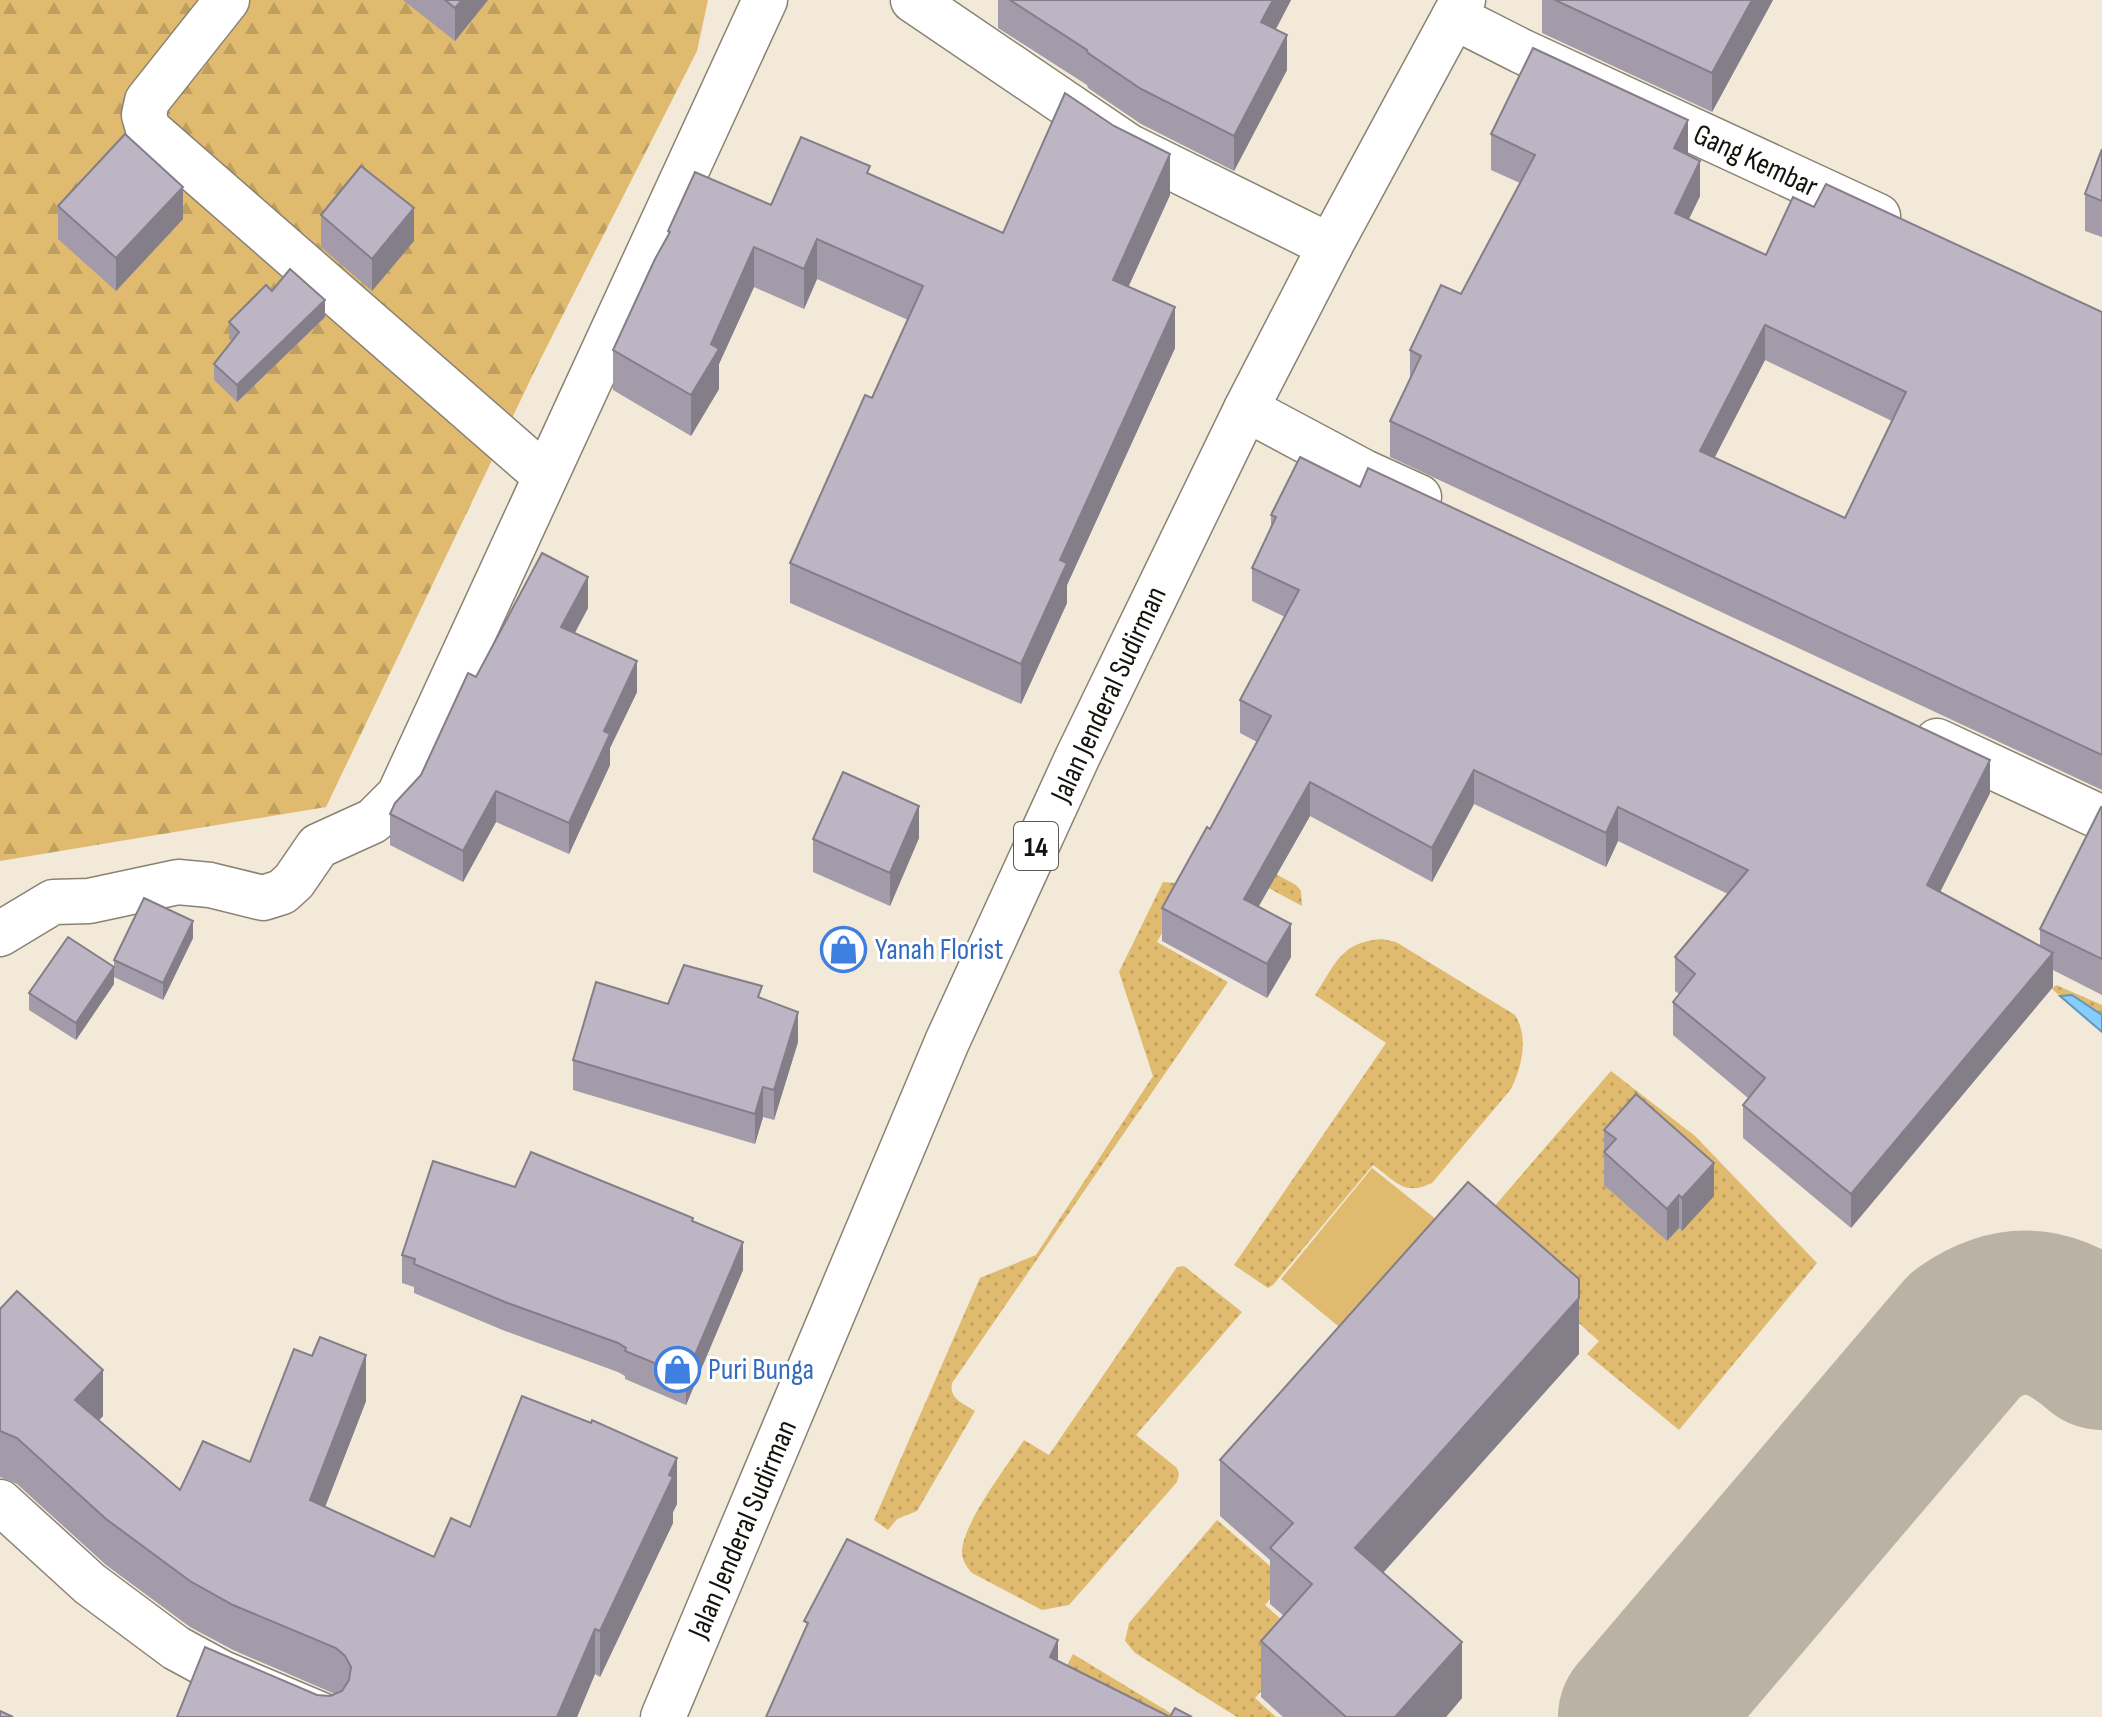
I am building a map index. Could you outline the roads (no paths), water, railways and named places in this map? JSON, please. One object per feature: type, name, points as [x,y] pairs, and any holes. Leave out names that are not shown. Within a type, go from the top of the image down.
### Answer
[{"type":"main road","points":[[227,0],[147,101],[144,115],[148,129],[544,475]]},
{"type":"main road","points":[[0,934],[53,902],[89,901],[178,882],[210,885],[263,898],[282,892],[294,881],[318,846],[373,821],[399,795],[765,0]]},
{"type":"main road","points":[[913,0],[1128,146],[1330,246]]},
{"type":"main road","name":"Jalan Jenderal Sudirman","points":[[663,1717],[947,1042],[1077,758],[1246,409],[1459,8]]},
{"type":"main road","name":"Gang Kembar","points":[[1459,8],[1521,51],[1918,235]]},
{"type":"main road","points":[[1246,409],[1364,472],[1451,513]]},
{"type":"main road","points":[[1900,723],[2102,818]]},
{"type":"main road","points":[[0,1502],[90,1584],[176,1648],[222,1673],[326,1717]]},
{"type":"water","points":[[2072,995],[2102,1015],[2102,1032],[2060,996]]},
{"type":"place","name":"Yanah Florist","points":[[844,949]]},
{"type":"place","name":"Puri Bunga","points":[[677,1369]]}]
